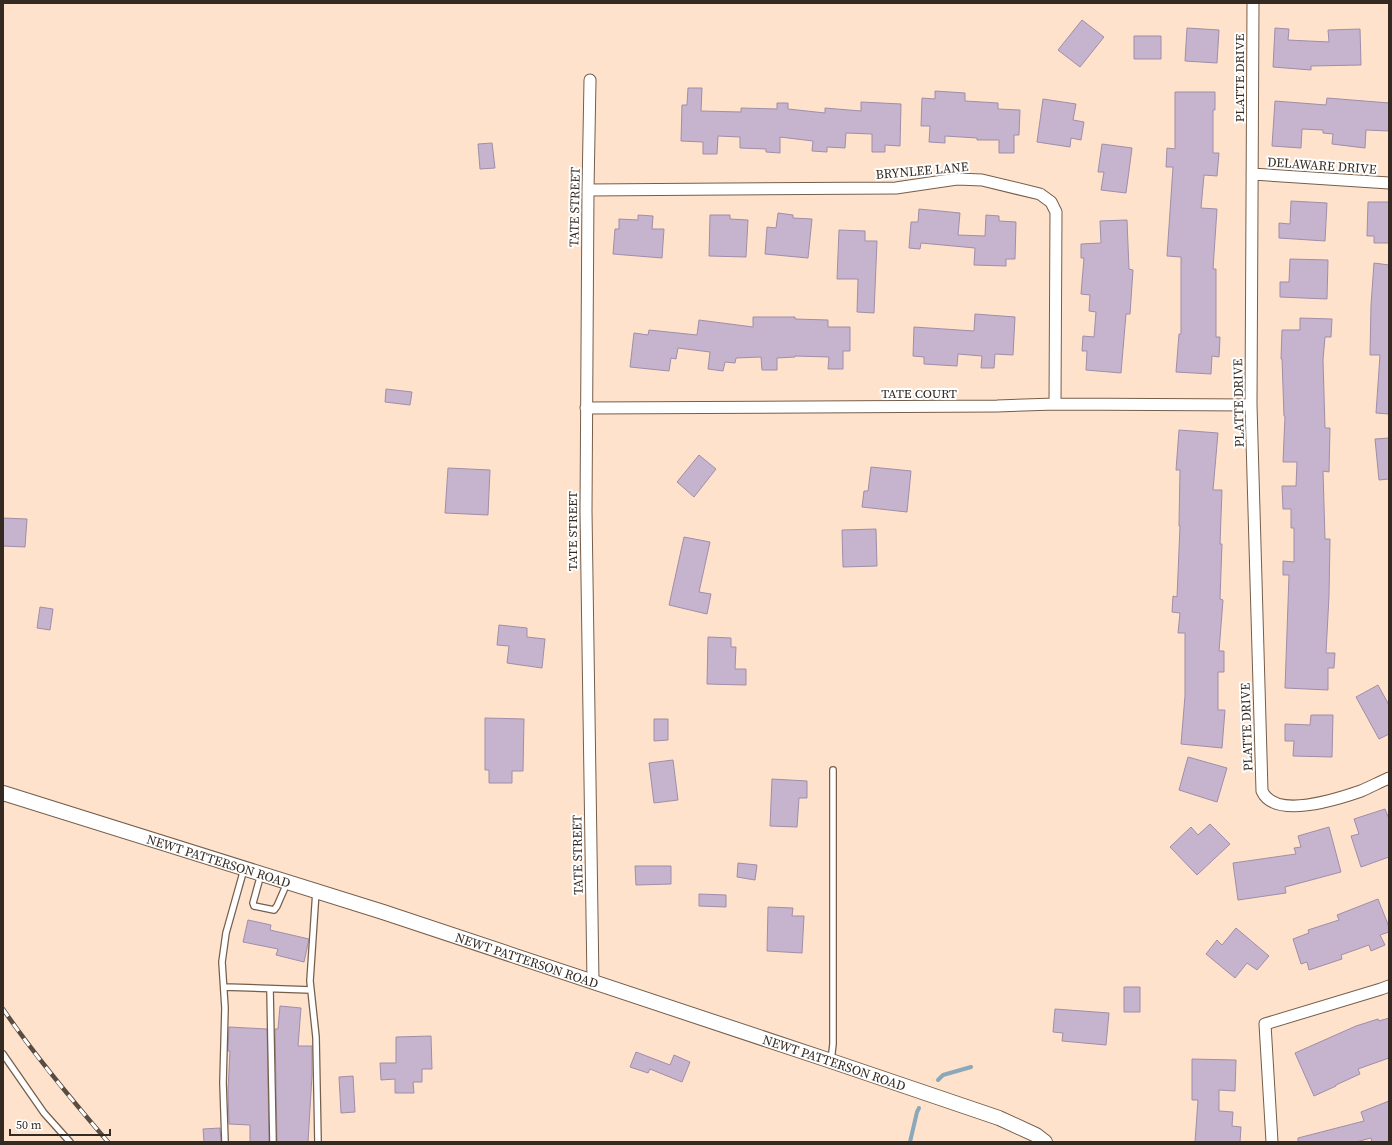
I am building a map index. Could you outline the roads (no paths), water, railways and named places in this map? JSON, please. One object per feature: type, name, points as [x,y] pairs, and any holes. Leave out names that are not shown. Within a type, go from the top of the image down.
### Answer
[{"type":"street","name":"PLATTE DRIVE","points":[[1253,3],[1251,405],[1262,791],[1268,800],[1278,805],[1292,806],[1318,803],[1361,790],[1389,778]]},
{"type":"street","name":"TATE STREET","points":[[590,80],[586,511],[593,982]]},
{"type":"street","name":"DELAWARE DRIVE","points":[[1252,174],[1389,183]]},
{"type":"street","name":"BRYNLEE LANE","points":[[588,190],[896,188],[956,179],[982,180],[1040,194],[1051,202],[1056,212],[1055,404]]},
{"type":"street","name":"TATE COURT","points":[[586,408],[997,406],[1055,404],[1251,405]]},
{"type":"street","name":"NEWT PATTERSON ROAD","points":[[3,793],[316,891],[831,1061],[999,1118],[1036,1135],[1045,1142]]},
{"type":"street","points":[[1272,1142],[1265,1024],[1389,986]]},
{"type":"lane","points":[[831,1061],[833,1044],[833,770]]},
{"type":"lane","points":[[225,1142],[223,1083],[225,1008],[222,962],[226,933],[244,868]]},
{"type":"lane","points":[[261,874],[253,903],[254,906],[274,910],[278,906],[287,882]]},
{"type":"lane","points":[[316,891],[310,981],[316,1037],[318,1142]]},
{"type":"lane","points":[[224,987],[311,990]]},
{"type":"lane","points":[[270,989],[273,1142]]},
{"type":"lane","points":[[3,1054],[44,1113],[70,1142]]},
{"type":"waterway","points":[[938,1080],[943,1075],[971,1067]]},
{"type":"waterway","points":[[910,1142],[919,1108]]},
{"type":"railway","points":[[3,1009],[28,1044],[80,1110],[108,1142]]}]
